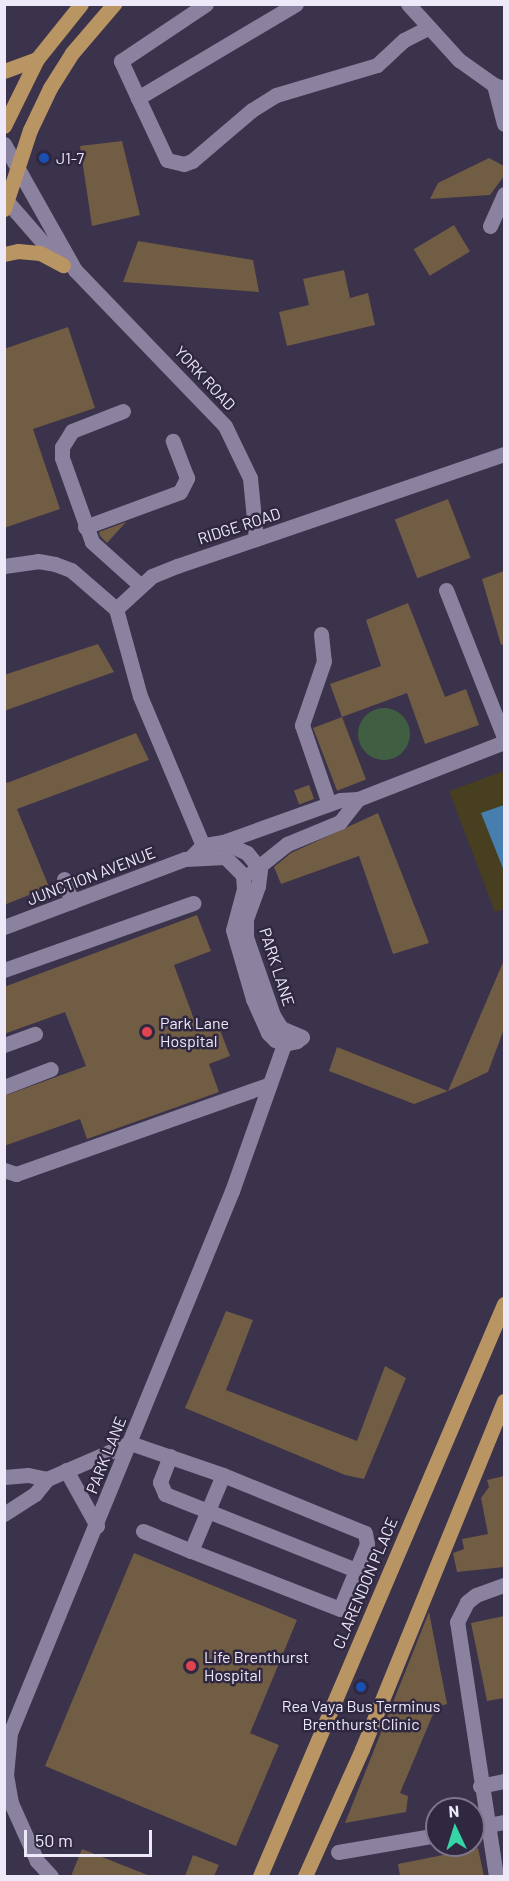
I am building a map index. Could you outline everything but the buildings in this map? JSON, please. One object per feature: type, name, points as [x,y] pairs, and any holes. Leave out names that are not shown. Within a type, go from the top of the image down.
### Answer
[{"type":"main road","points":[[4,126],[37,59],[81,4]]},
{"type":"main road","points":[[5,203],[50,88],[72,53],[114,4]]},
{"type":"main road","points":[[4,71],[37,59]]},
{"type":"main road","points":[[4,254],[18,250],[40,253],[69,267]]},
{"type":"main road","name":"CLARENDON PLACE","points":[[260,1876],[504,1304]]},
{"type":"main road","points":[[305,1876],[362,1749],[504,1401]]},
{"type":"street","points":[[206,4],[124,57],[122,67],[167,160],[184,164],[276,95],[377,65],[404,40],[429,27]]},
{"type":"street","points":[[138,98],[296,4]]},
{"type":"street","points":[[408,4],[459,60],[499,86],[504,124]]},
{"type":"street","name":"YORK ROAD","points":[[4,144],[18,166],[69,267]]},
{"type":"street","points":[[490,226],[504,194]]},
{"type":"street","name":"YORK ROAD","points":[[5,203],[225,426],[250,478],[256,539]]},
{"type":"street","points":[[123,411],[72,431],[62,447],[62,459],[92,542],[140,585]]},
{"type":"street","points":[[85,527],[180,492],[187,478],[173,441]]},
{"type":"street","name":"RIDGE ROAD","points":[[116,609],[140,585],[177,566],[504,454]]},
{"type":"street","points":[[4,566],[38,561],[55,564],[70,570],[116,609],[140,696],[205,850],[225,857],[243,875],[260,869],[287,844],[339,822],[358,799]]},
{"type":"street","points":[[446,590],[504,736]]},
{"type":"street","points":[[321,634],[324,661],[302,725],[329,804]]},
{"type":"street","points":[[205,850],[329,804],[358,799],[504,742]]},
{"type":"street","points":[[222,842],[247,853],[260,869]]},
{"type":"street","name":"JUNCTION AVENUE","points":[[4,927],[205,850]]},
{"type":"street","name":"PARK LANE","points":[[51,1876],[37,1861],[13,1811],[6,1774],[10,1733],[97,1526],[242,1166],[284,1044],[302,1036],[281,1028],[273,1015],[245,927],[260,869]]},
{"type":"street","name":"PARK LANE","points":[[243,875],[244,889],[234,918],[235,942],[253,999],[268,1033],[284,1044]]},
{"type":"street","points":[[64,879],[72,902]]},
{"type":"street","points":[[4,970],[193,903]]},
{"type":"street","points":[[4,1045],[35,1034]]},
{"type":"street","points":[[4,1087],[51,1069]]},
{"type":"street","points":[[4,1170],[16,1174],[270,1084]]},
{"type":"street","points":[[4,1514],[35,1494],[47,1479],[130,1443],[223,1474],[365,1533],[367,1544],[336,1611],[143,1531]]},
{"type":"street","points":[[171,1456],[160,1482],[161,1489],[208,1511],[356,1570]]},
{"type":"street","points":[[66,1470],[97,1526]]},
{"type":"street","points":[[191,1551],[223,1474]]},
{"type":"street","points":[[4,1477],[28,1475],[47,1479]]},
{"type":"street","points":[[480,1797],[458,1634],[460,1613],[467,1602],[485,1590],[504,1585]]},
{"type":"street","points":[[480,1786],[504,1782]]},
{"type":"street","points":[[485,1826],[504,1822]]},
{"type":"street","points":[[338,1852],[425,1837]]},
{"type":"street","points":[[485,1842],[496,1876]]},
{"type":"green space","points":[[379,708],[389,708],[399,712],[406,719],[410,734],[406,749],[399,756],[389,760],[379,760],[369,756],[362,749],[358,739],[358,729],[362,719],[369,712]]},
{"type":"sand","points":[[504,771],[504,909],[495,912],[449,791]]},
{"type":"water","points":[[504,805],[504,871],[481,813]]},
{"type":"place","name":"J1-7","points":[[44,158]]},
{"type":"place","name":"Park Lane Hospital","points":[[147,1032]]},
{"type":"place","name":"Life Brenthurst Hospital","points":[[191,1666]]},
{"type":"place","name":"Rea Vaya Bus Terminus Brenthurst Clinic","points":[[361,1687]]}]
